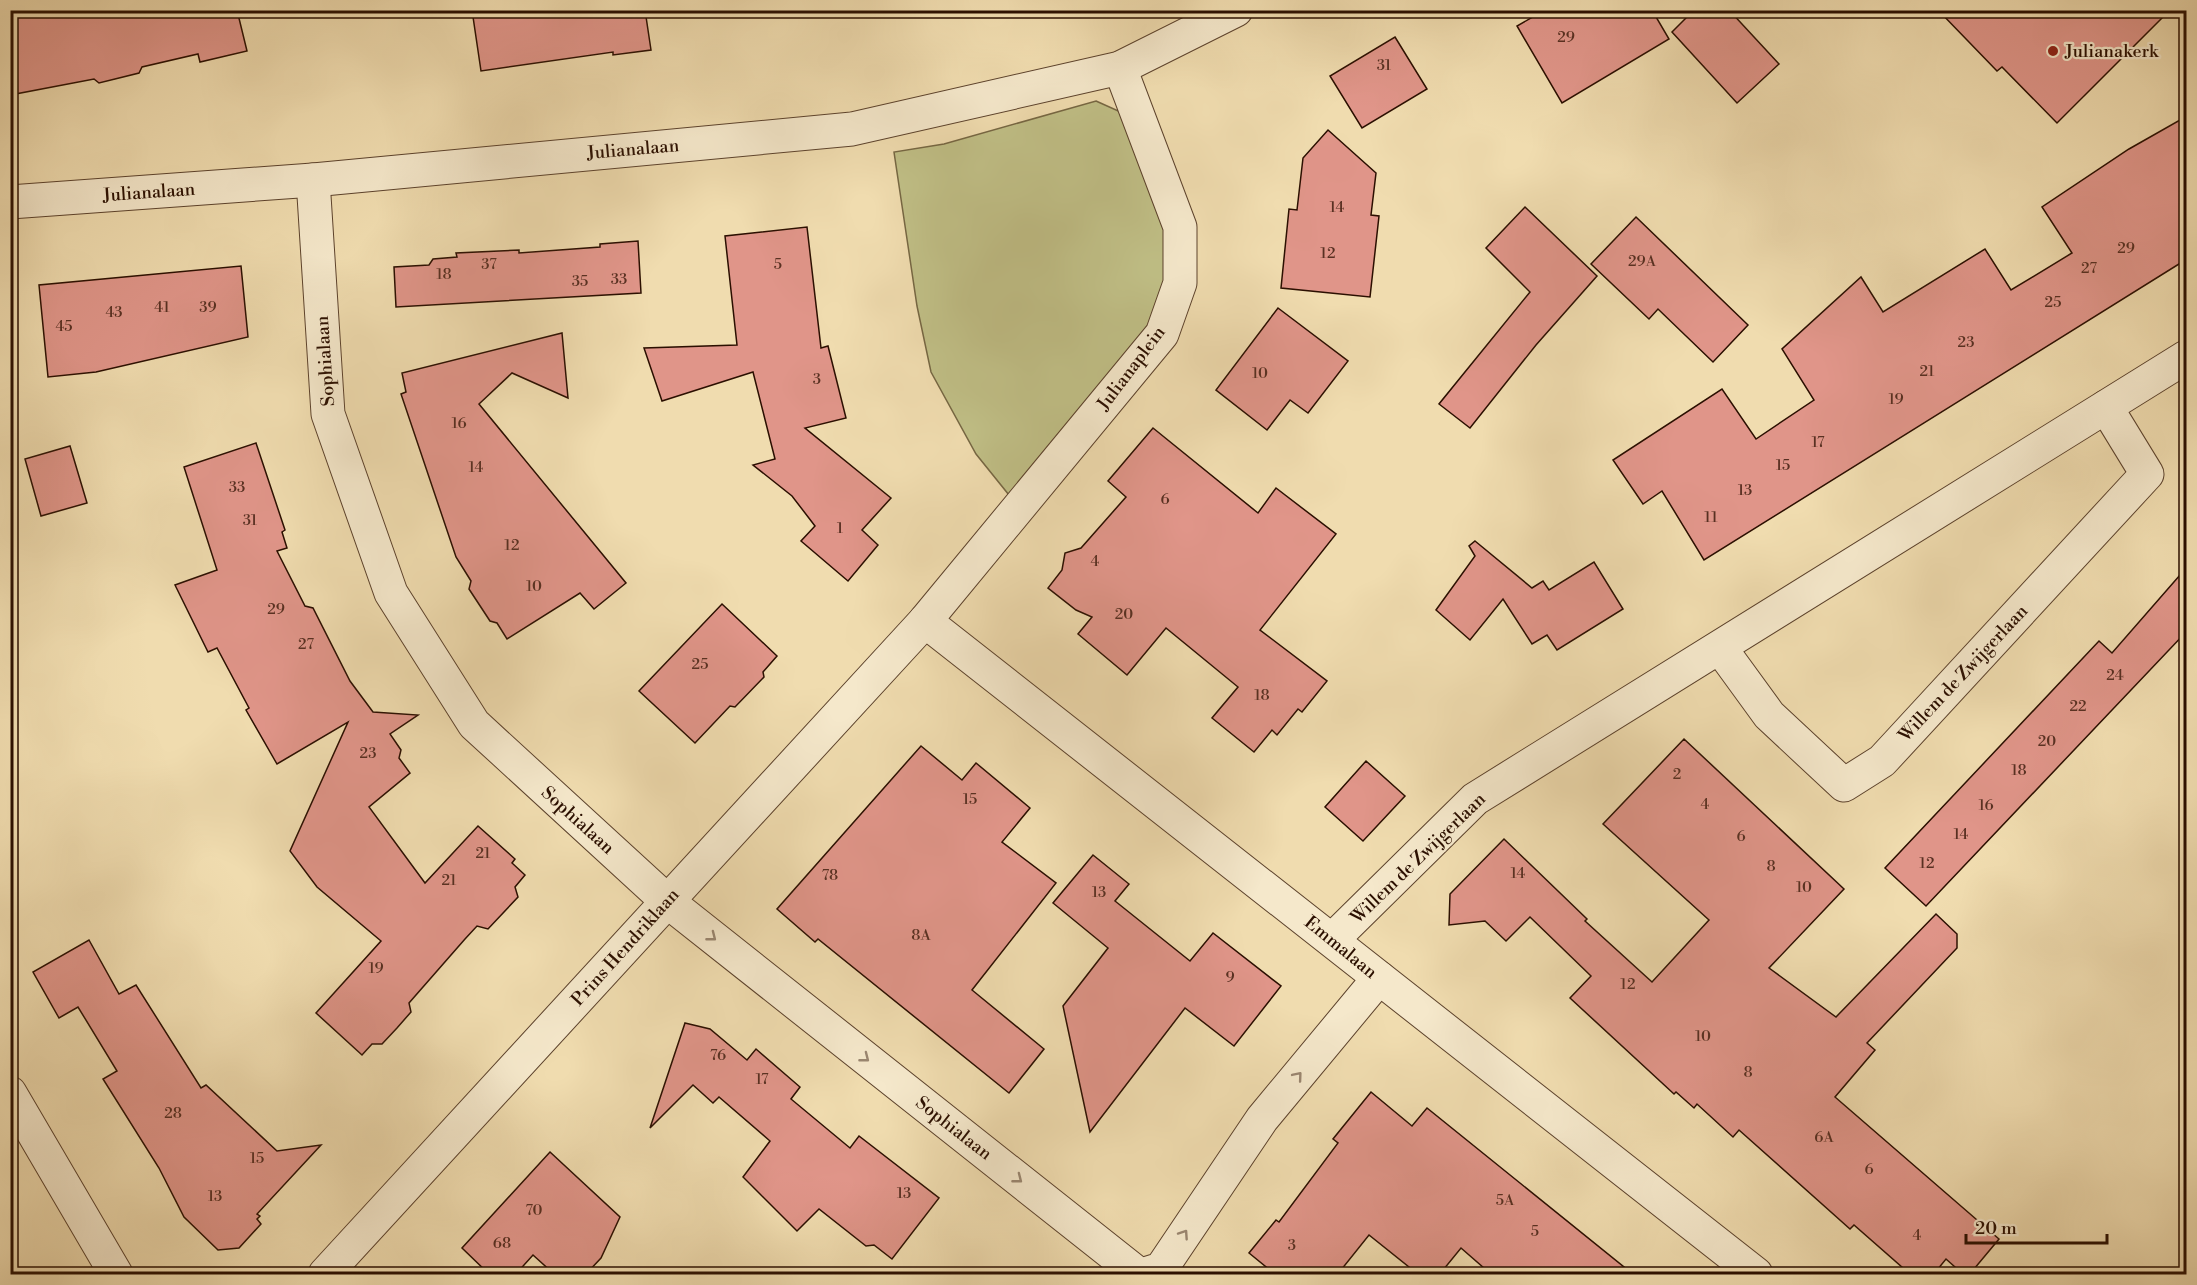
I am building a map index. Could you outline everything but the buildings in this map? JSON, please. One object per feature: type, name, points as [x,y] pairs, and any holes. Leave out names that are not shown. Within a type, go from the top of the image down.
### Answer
[{"type":"street","name":"Julianalaan","points":[[10,202],[313,180],[852,129],[1120,68],[1236,10]]},
{"type":"street","name":"Julianaplein","points":[[925,621],[1155,343],[1166,323],[1180,283],[1180,227],[1120,68]]},
{"type":"street","name":"Sophialaan","points":[[313,180],[328,414],[391,593],[474,724],[666,901],[1138,1275]]},
{"type":"street","name":"Willem de Zwijgerlaan","points":[[1333,939],[1475,799],[2187,357]]},
{"type":"street","name":"Willem de Zwijgerlaan","points":[[1720,649],[1769,715],[1844,785],[1882,761],[2147,474],[2106,407]]},
{"type":"street","name":"Prins Hendriklaan","points":[[325,1275],[925,621]]},
{"type":"street","name":"Emmalaan","points":[[925,621],[1333,939],[1746,1272]]},
{"type":"street","points":[[1145,1275],[1161,1269],[1262,1119],[1379,978]]},
{"type":"street","points":[[10,1093],[116,1275]]},
{"type":"shaded area","points":[[1096,101],[1134,118],[1178,272],[1150,322],[1114,375],[1009,495],[976,454],[931,372],[917,306],[894,152],[944,144]]},
{"type":"place","name":"Julianakerk","points":[[2053,51]]}]
